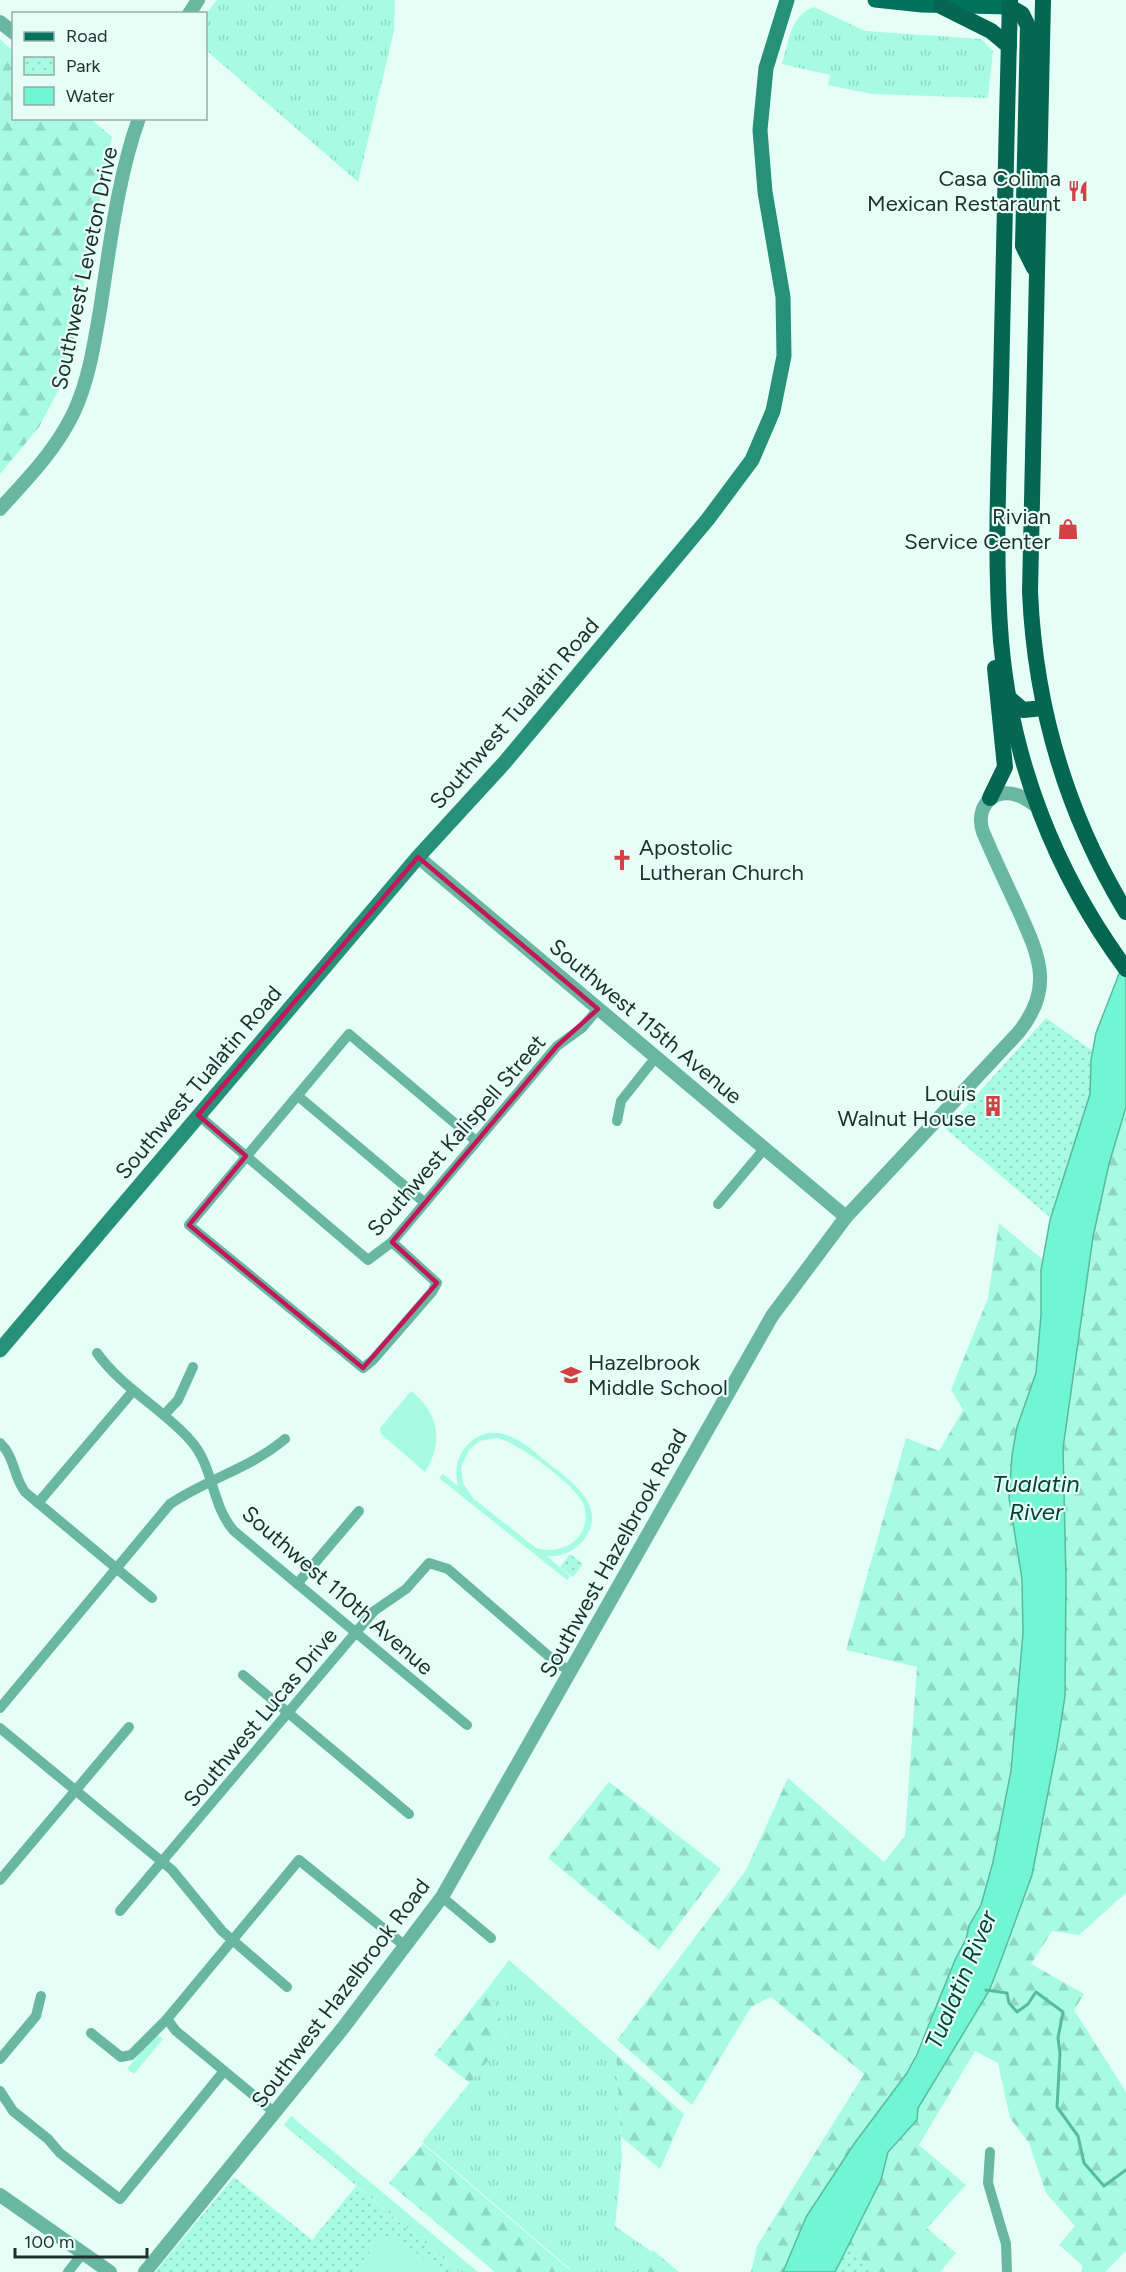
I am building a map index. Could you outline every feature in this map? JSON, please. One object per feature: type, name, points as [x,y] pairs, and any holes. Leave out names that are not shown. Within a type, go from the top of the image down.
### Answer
[{"type":"highway","points":[[1010,4],[1032,0]]},
{"type":"highway","points":[[1043,0],[1035,271],[1030,592],[1033,645],[1044,708],[1061,775],[1098,862],[1126,912]]},
{"type":"highway","points":[[1010,4],[998,538],[1001,641],[1018,741],[1038,807],[1056,852],[1088,913],[1126,969]]},
{"type":"highway","points":[[1010,4],[1022,14],[1028,26],[1023,246],[1035,271]]},
{"type":"highway","points":[[941,6],[991,31],[1009,46]]},
{"type":"highway","points":[[990,798],[1005,767],[995,674],[1001,641]]},
{"type":"highway","points":[[1009,698],[1023,710],[1044,708]]},
{"type":"main road","name":"Southwest Tualatin Road","points":[[0,1350],[418,857],[505,762],[708,519],[741,476],[760,443],[777,394],[785,335],[783,297],[762,171],[760,111],[769,57],[787,0]]},
{"type":"main road","points":[[875,0],[941,6],[1010,4]]},
{"type":"street","points":[[0,22],[12,31]]},
{"type":"street","name":"Southwest Leveton Drive","points":[[0,509],[51,452],[70,421],[83,389],[92,358],[123,173],[139,120]]},
{"type":"street","points":[[990,798],[1015,794],[1038,807]]},
{"type":"street","name":"Southwest Hazelbrook Road","points":[[145,2272],[275,2113],[442,1898],[761,1333],[846,1216],[1018,1033],[1032,1015],[1038,1000],[1041,974],[1037,953],[981,826],[980,814],[990,798]]},
{"type":"street","name":"Southwest 115th Avenue","points":[[418,857],[846,1216]]},
{"type":"street","name":"Southwest Kalispell Street","points":[[246,1156],[368,1260],[392,1242],[557,1046],[582,1028],[598,1009]]},
{"type":"street","points":[[392,1242],[436,1283],[432,1292],[369,1365],[363,1368],[351,1361],[189,1225],[349,1034],[476,1141]]},
{"type":"street","points":[[617,1121],[621,1101],[656,1057]]},
{"type":"street","points":[[298,1096],[424,1202]]},
{"type":"street","points":[[198,1115],[246,1156]]},
{"type":"street","points":[[718,1204],[765,1148]]},
{"type":"street","name":"Southwest 110th Avenue","points":[[97,1353],[107,1368],[164,1415],[192,1442],[227,1523],[356,1634],[467,1725]]},
{"type":"street","points":[[164,1415],[178,1400],[194,1367]]},
{"type":"street","points":[[38,1503],[133,1391]]},
{"type":"street","points":[[0,1708],[170,1504],[263,1457],[285,1439]]},
{"type":"street","points":[[0,1443],[11,1455],[20,1486],[152,1598]]},
{"type":"street","points":[[297,1584],[359,1511]]},
{"type":"street","name":"Southwest Lucas Drive","points":[[120,1911],[374,1611],[406,1588],[429,1563],[448,1569],[560,1665],[570,1670]]},
{"type":"street","points":[[243,1675],[409,1814]]},
{"type":"street","points":[[0,1880],[129,1727]]},
{"type":"street","points":[[0,1728],[187,1885],[207,1914],[231,1940],[287,1987]]},
{"type":"street","points":[[91,2033],[125,2058],[167,2019],[298,1860],[405,1946]]},
{"type":"street","points":[[442,1898],[490,1938]]},
{"type":"street","points":[[0,2059],[36,2016],[41,1996]]},
{"type":"street","points":[[167,2019],[275,2113]]},
{"type":"street","points":[[0,2091],[13,2111],[48,2139],[60,2153],[120,2199],[225,2071]]},
{"type":"street","points":[[990,2152],[988,2183],[1006,2244],[1007,2272]]},
{"type":"street","points":[[0,2195],[110,2272]]},
{"type":"street","points":[[68,2272],[83,2253]]},
{"type":"highlighted area","points":[[418,857],[598,1009],[557,1046],[392,1242],[437,1283],[363,1368],[189,1225],[246,1156],[198,1115]]},
{"type":"green space","points":[[217,0],[395,0],[394,31],[358,182],[207,51],[207,13]]},
{"type":"green space","points":[[814,7],[865,31],[981,39],[993,51],[988,98],[872,94],[828,85],[830,75],[782,64],[795,23],[800,16]]},
{"type":"green space","points":[[0,39],[12,50],[12,120],[92,120],[112,137],[67,374],[39,427],[0,474]]},
{"type":"green space","points":[[1046,1018],[1108,1062],[1052,1219],[946,1129]]},
{"type":"green space","points":[[1126,1107],[1126,1893],[1079,1935],[1052,1931],[1031,1964],[1084,1994],[1074,2010],[1126,2092],[1126,2251],[1105,2272],[1082,2272],[1082,2265],[1059,2245],[1075,2226],[1046,2193],[1029,2143],[1010,2118],[998,2063],[975,2051],[919,2145],[966,2185],[927,2228],[956,2253],[940,2272],[835,2272],[881,2180],[888,2152],[917,2120],[918,2108],[989,1991],[1032,1875],[1065,1696],[1066,1578],[1063,1448],[1074,1358],[1093,1237],[1109,1164]]},
{"type":"green space","points":[[999,1223],[1042,1259],[1041,1315],[1036,1373],[1017,1427],[1012,1455],[1009,1498],[1022,1579],[1023,1633],[1011,1771],[994,1858],[981,1905],[969,1926],[966,1939],[907,2073],[854,2144],[806,2217],[783,2272],[751,2272],[757,2246],[864,2074],[771,1997],[751,2007],[692,2105],[617,2040],[746,1870],[788,1778],[884,1862],[905,1836],[917,1667],[846,1650],[906,1438],[939,1451],[963,1410],[951,1390],[988,1298]]},
{"type":"green space","points":[[411,1391],[428,1409],[436,1428],[435,1450],[425,1472],[381,1434],[380,1428]]},
{"type":"green space","points":[[497,1433],[521,1442],[568,1479],[585,1498],[591,1508],[592,1520],[589,1532],[573,1550],[556,1556],[547,1556],[570,1576],[567,1580],[439,1478],[443,1474],[458,1486],[457,1468],[462,1453],[472,1440]],"holes":[[[496,1438],[544,1464],[569,1486],[583,1503],[586,1514],[585,1524],[581,1533],[567,1546],[547,1550],[536,1548],[474,1499],[463,1483],[461,1467],[469,1450],[479,1441]]]},
{"type":"green space","points":[[570,1554],[583,1564],[573,1577],[560,1567]]},
{"type":"green space","points":[[609,1782],[721,1869],[659,1950],[548,1858]]},
{"type":"green space","points":[[509,1960],[616,2054],[622,2157],[615,2226],[652,2252],[639,2272],[569,2272],[570,2269],[422,2142],[507,2037],[488,1988]]},
{"type":"green space","points":[[488,1988],[507,2037],[470,2083],[434,2055]]},
{"type":"green space","points":[[156,2034],[163,2039],[134,2074],[127,2069]]},
{"type":"green space","points":[[616,2054],[684,2114],[660,2169],[621,2137]]},
{"type":"green space","points":[[291,2116],[478,2272],[459,2272],[284,2125]]},
{"type":"green space","points":[[423,2144],[572,2272],[495,2272],[389,2183]]},
{"type":"green space","points":[[234,2177],[312,2240],[356,2186],[459,2272],[155,2272]]},
{"type":"green space","points":[[386,2236],[399,2239],[440,2272],[353,2272]]},
{"type":"green space","points":[[848,2248],[877,2272],[835,2272]]},
{"type":"green space","points":[[653,2250],[679,2272],[639,2272]]},
{"type":"water","name":"Tualatin River","points":[[1126,956],[1126,1107],[1109,1164],[1093,1237],[1063,1448],[1066,1578],[1065,1696],[1032,1875],[989,1991],[918,2108],[917,2120],[888,2152],[881,2180],[835,2272],[783,2272],[806,2217],[854,2144],[907,2073],[917,2054],[955,1960],[966,1939],[969,1926],[981,1905],[993,1862],[1011,1771],[1023,1633],[1022,1579],[1009,1498],[1012,1455],[1017,1427],[1036,1373],[1041,1315],[1041,1270],[1050,1220],[1090,1094],[1091,1060],[1096,1033]]},
{"type":"waterway","points":[[986,1990],[1007,1993],[1009,2003],[1017,2012],[1028,2004],[1036,1992],[1063,2012],[1058,2038],[1060,2054],[1057,2107],[1078,2136],[1084,2163],[1104,2186],[1126,2170]]},
{"type":"place","name":"Casa Colima Mexican Restaraunt","points":[[1078,191]]},
{"type":"place","name":"Rivian Service Center","points":[[1068,529]]},
{"type":"place","name":"Apostolic Lutheran Church","points":[[622,860]]},
{"type":"place","name":"Louis Walnut House","points":[[993,1106]]},
{"type":"place","name":"Hazelbrook Middle School","points":[[571,1375]]}]
